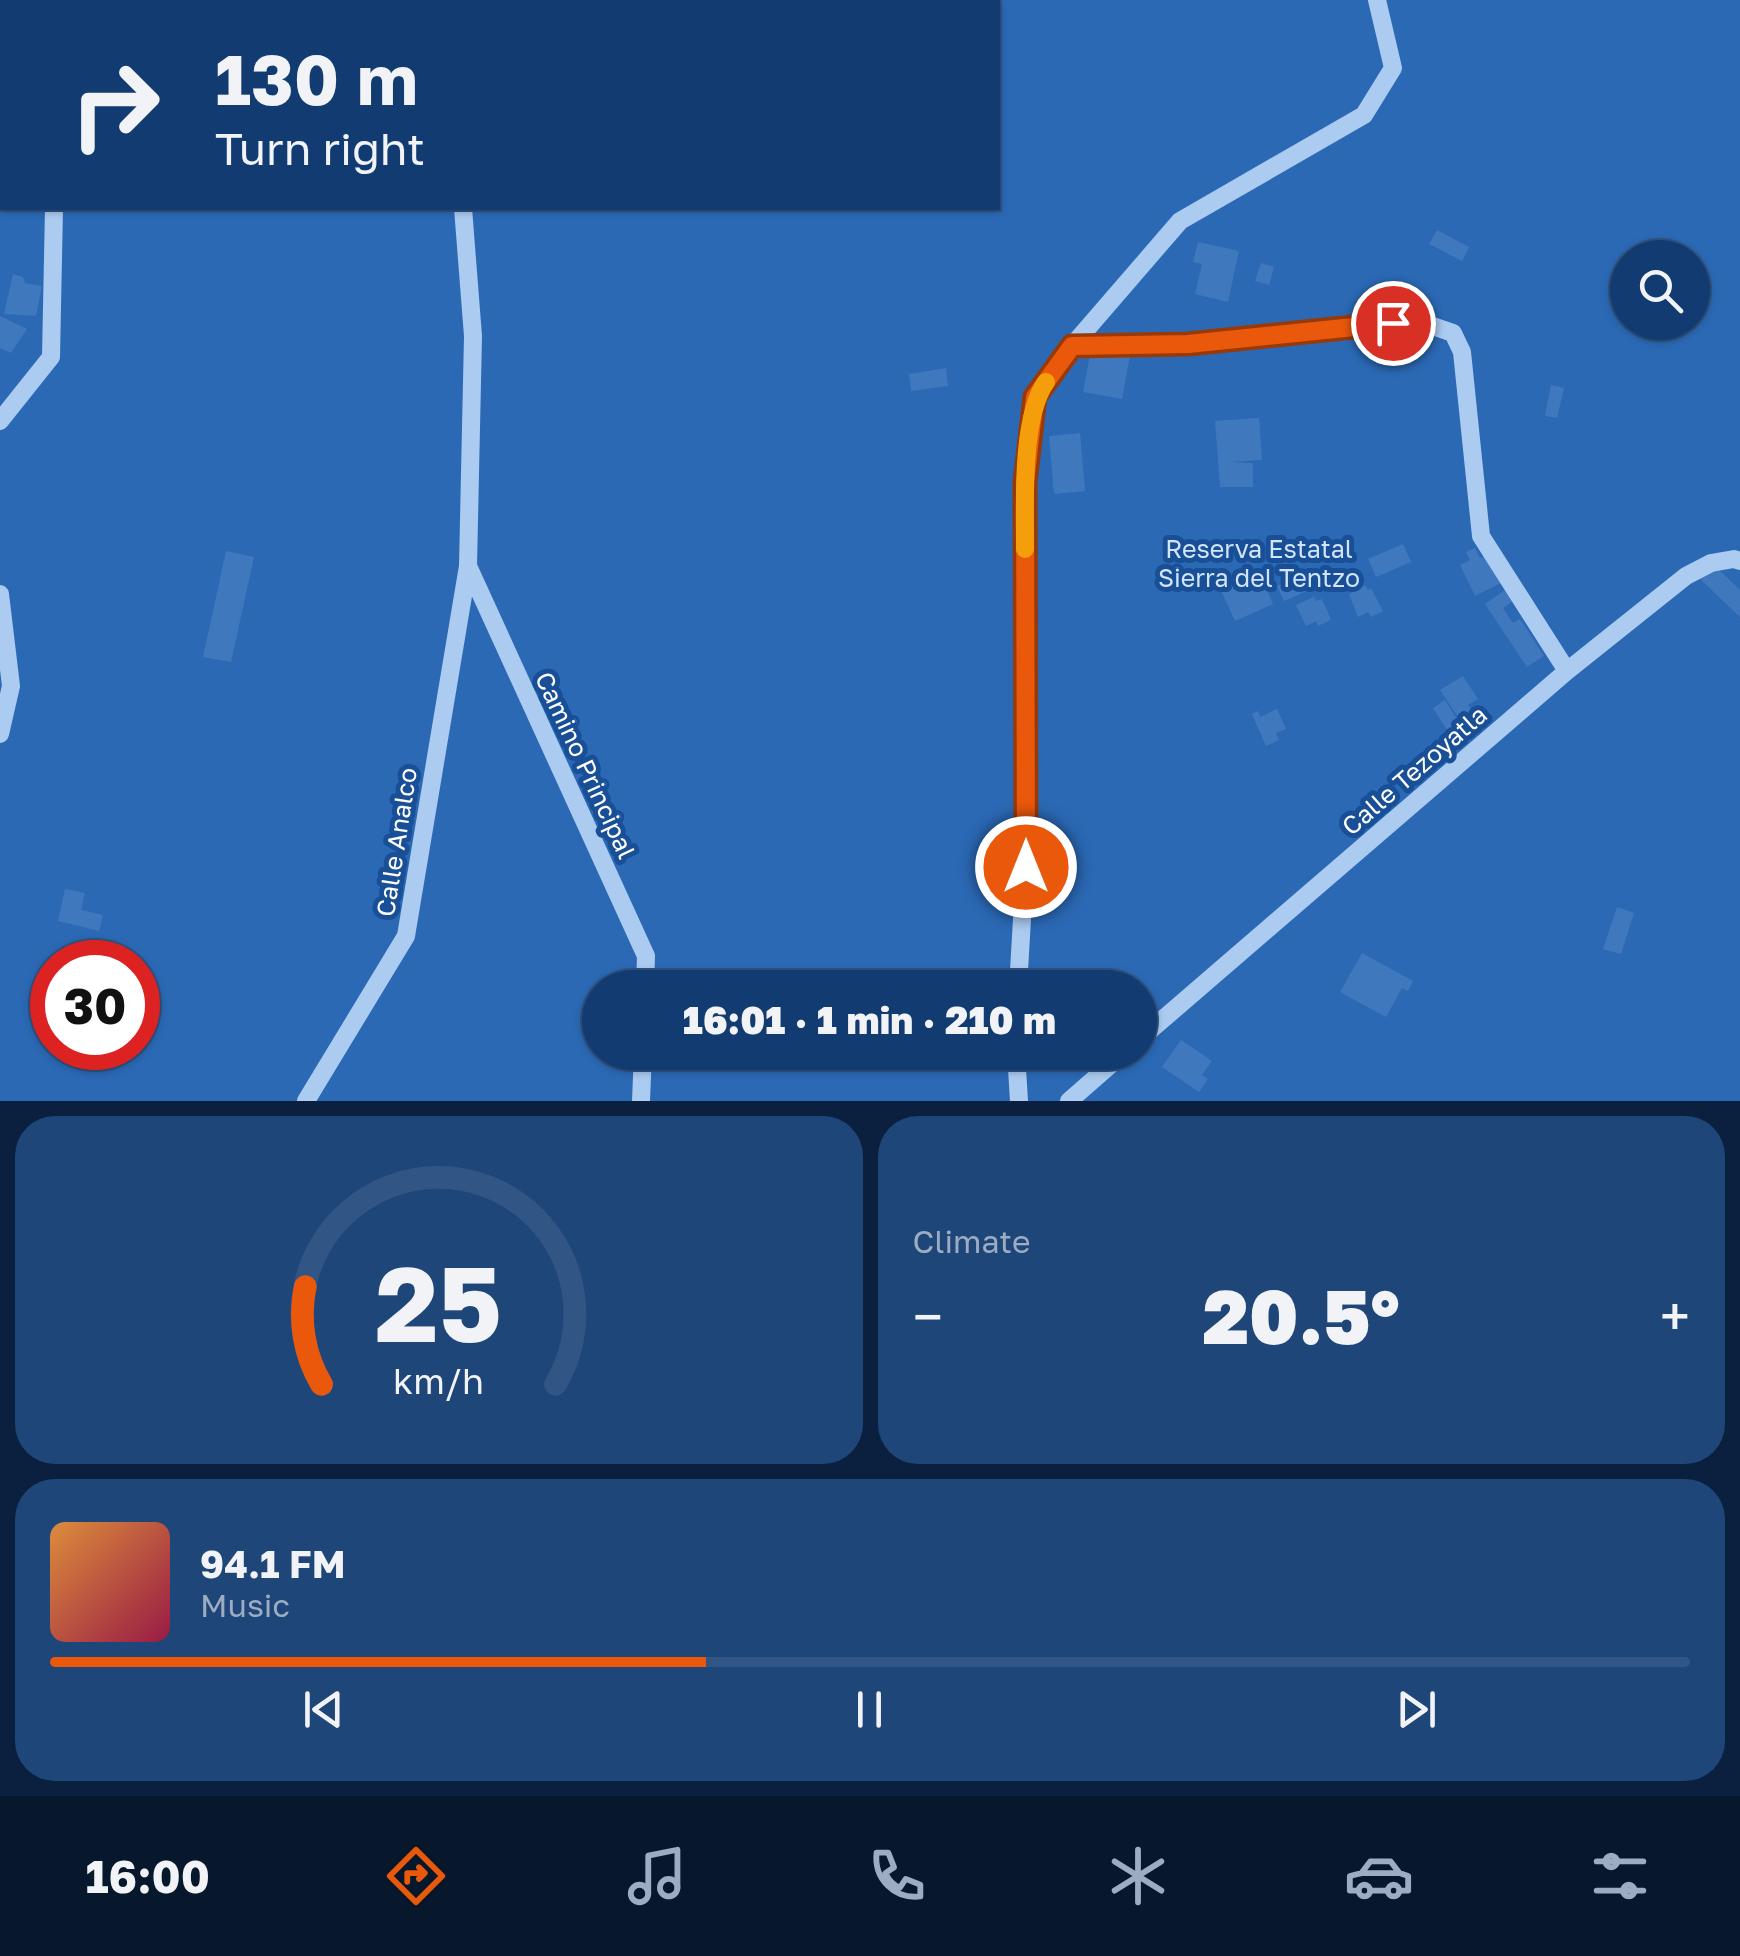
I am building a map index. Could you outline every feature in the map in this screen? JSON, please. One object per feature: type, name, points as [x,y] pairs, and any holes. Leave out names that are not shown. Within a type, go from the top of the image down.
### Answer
[{"type":"street","points":[[1019,970],[1026,867],[1025,482],[1035,397],[1072,346],[1180,222],[1364,115],[1393,68],[1377,0]]},
{"type":"street","points":[[0,421],[51,357],[54,210]]},
{"type":"street","name":"Calle Analco","points":[[306,1101],[406,936],[468,566],[472,336],[464,210]]},
{"type":"street","points":[[1072,346],[1188,344],[1365,324],[1421,322],[1453,333],[1462,352],[1482,536],[1568,670]]},
{"type":"street","name":"Calle Tezoyatla","points":[[1157,1025],[1568,670],[1686,576],[1711,563],[1737,560]]},
{"type":"street","name":"Camino Principal","points":[[468,566],[646,956],[646,970]]},
{"type":"street","points":[[0,594],[11,686],[0,734]]},
{"type":"street","points":[[641,1101],[642,1070]]},
{"type":"street","points":[[1017,1070],[1019,1101]]},
{"type":"street","points":[[1069,1101],[1104,1070]]},
{"type":"green space","name":"Reserva Estatal Sierra del Tentzo","points":[[1000,0],[1740,0],[1740,1101],[0,1101],[0,210],[1000,210]]},
{"type":"building","points":[[1437,230],[1469,247],[1462,261],[1429,244]]},
{"type":"building","points":[[1198,242],[1239,251],[1228,302],[1195,294],[1202,264],[1193,262]]},
{"type":"building","points":[[1261,263],[1274,267],[1269,285],[1255,281]]},
{"type":"building","points":[[13,274],[23,277],[25,283],[42,286],[36,316],[4,314]]},
{"type":"building","points":[[0,316],[27,329],[11,353],[0,348]]},
{"type":"building","points":[[1091,349],[1130,356],[1122,399],[1083,392]]},
{"type":"building","points":[[946,368],[948,386],[911,391],[909,374]]},
{"type":"building","points":[[1551,385],[1564,388],[1557,418],[1545,416]]},
{"type":"building","points":[[1259,418],[1262,460],[1229,462],[1253,463],[1253,487],[1220,487],[1215,421]]},
{"type":"building","points":[[1080,433],[1085,491],[1054,494],[1049,436]]},
{"type":"building","points":[[1403,544],[1411,562],[1376,577],[1368,559]]},
{"type":"building","points":[[1475,548],[1480,558],[1490,553],[1507,580],[1475,596],[1460,565],[1470,560],[1466,552]]},
{"type":"building","points":[[226,551],[254,557],[231,662],[203,657]]},
{"type":"building","points":[[1716,567],[1740,590],[1740,617],[1700,579]]},
{"type":"building","points":[[1258,570],[1273,604],[1235,621],[1220,588]]},
{"type":"building","points":[[1310,571],[1318,586],[1284,601],[1277,586]]},
{"type":"building","points":[[1365,585],[1368,590],[1371,588],[1383,611],[1371,617],[1368,612],[1358,617],[1349,594]]},
{"type":"building","points":[[1505,590],[1513,601],[1503,608],[1513,623],[1520,619],[1544,656],[1527,667],[1485,604]]},
{"type":"building","points":[[1314,597],[1316,601],[1322,599],[1331,620],[1306,626],[1296,605]]},
{"type":"building","points":[[1463,676],[1478,699],[1468,705],[1473,712],[1460,720],[1440,690]]},
{"type":"building","points":[[1445,700],[1459,722],[1447,730],[1433,708]]},
{"type":"building","points":[[1277,709],[1286,729],[1276,733],[1279,740],[1266,746],[1252,714],[1258,711],[1260,717]]},
{"type":"building","points":[[65,889],[85,893],[81,910],[103,915],[99,931],[58,921]]},
{"type":"building","points":[[1617,907],[1634,913],[1621,954],[1603,949]]},
{"type":"building","points":[[1362,953],[1413,981],[1408,991],[1402,988],[1386,1017],[1340,992]]},
{"type":"building","points":[[1181,1040],[1212,1061],[1202,1075],[1208,1079],[1199,1092],[1162,1067]]},
{"type":"slow traffic","points":[[1025,549],[1025,482],[1035,397],[1046,382]]},
{"type":"route","points":[[1026,867],[1025,482],[1035,397],[1072,346],[1188,344],[1393,323]]}]
